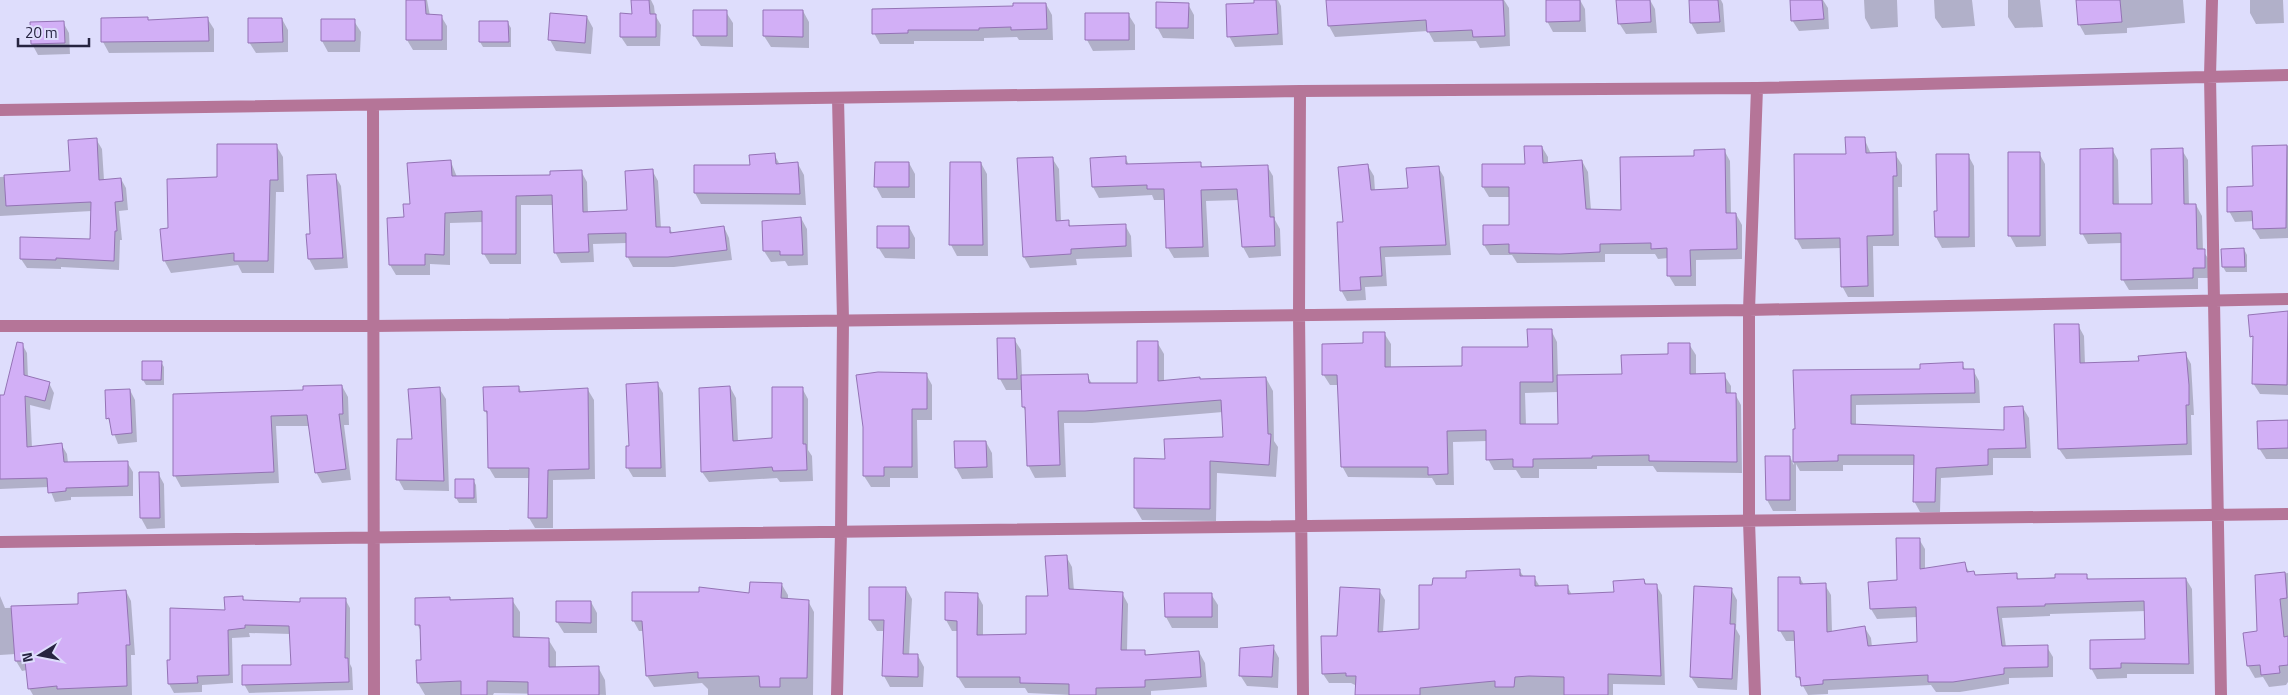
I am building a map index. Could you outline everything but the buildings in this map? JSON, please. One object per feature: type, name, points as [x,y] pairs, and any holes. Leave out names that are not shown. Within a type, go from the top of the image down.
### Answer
[{"type":"street","points":[[2212,0],[2210,76],[2216,300],[2217,516],[2221,695]]},
{"type":"street","points":[[0,110],[1300,91],[1757,88],[2288,75]]},
{"type":"street","points":[[1755,695],[1749,521],[1749,310],[1757,88]]},
{"type":"street","points":[[1300,91],[1299,314],[1303,695]]},
{"type":"street","points":[[837,695],[843,320],[838,98]]},
{"type":"street","points":[[374,106],[374,695]]},
{"type":"street","points":[[0,326],[374,326],[1749,310],[2288,299]]},
{"type":"street","points":[[0,542],[2288,514]]}]
